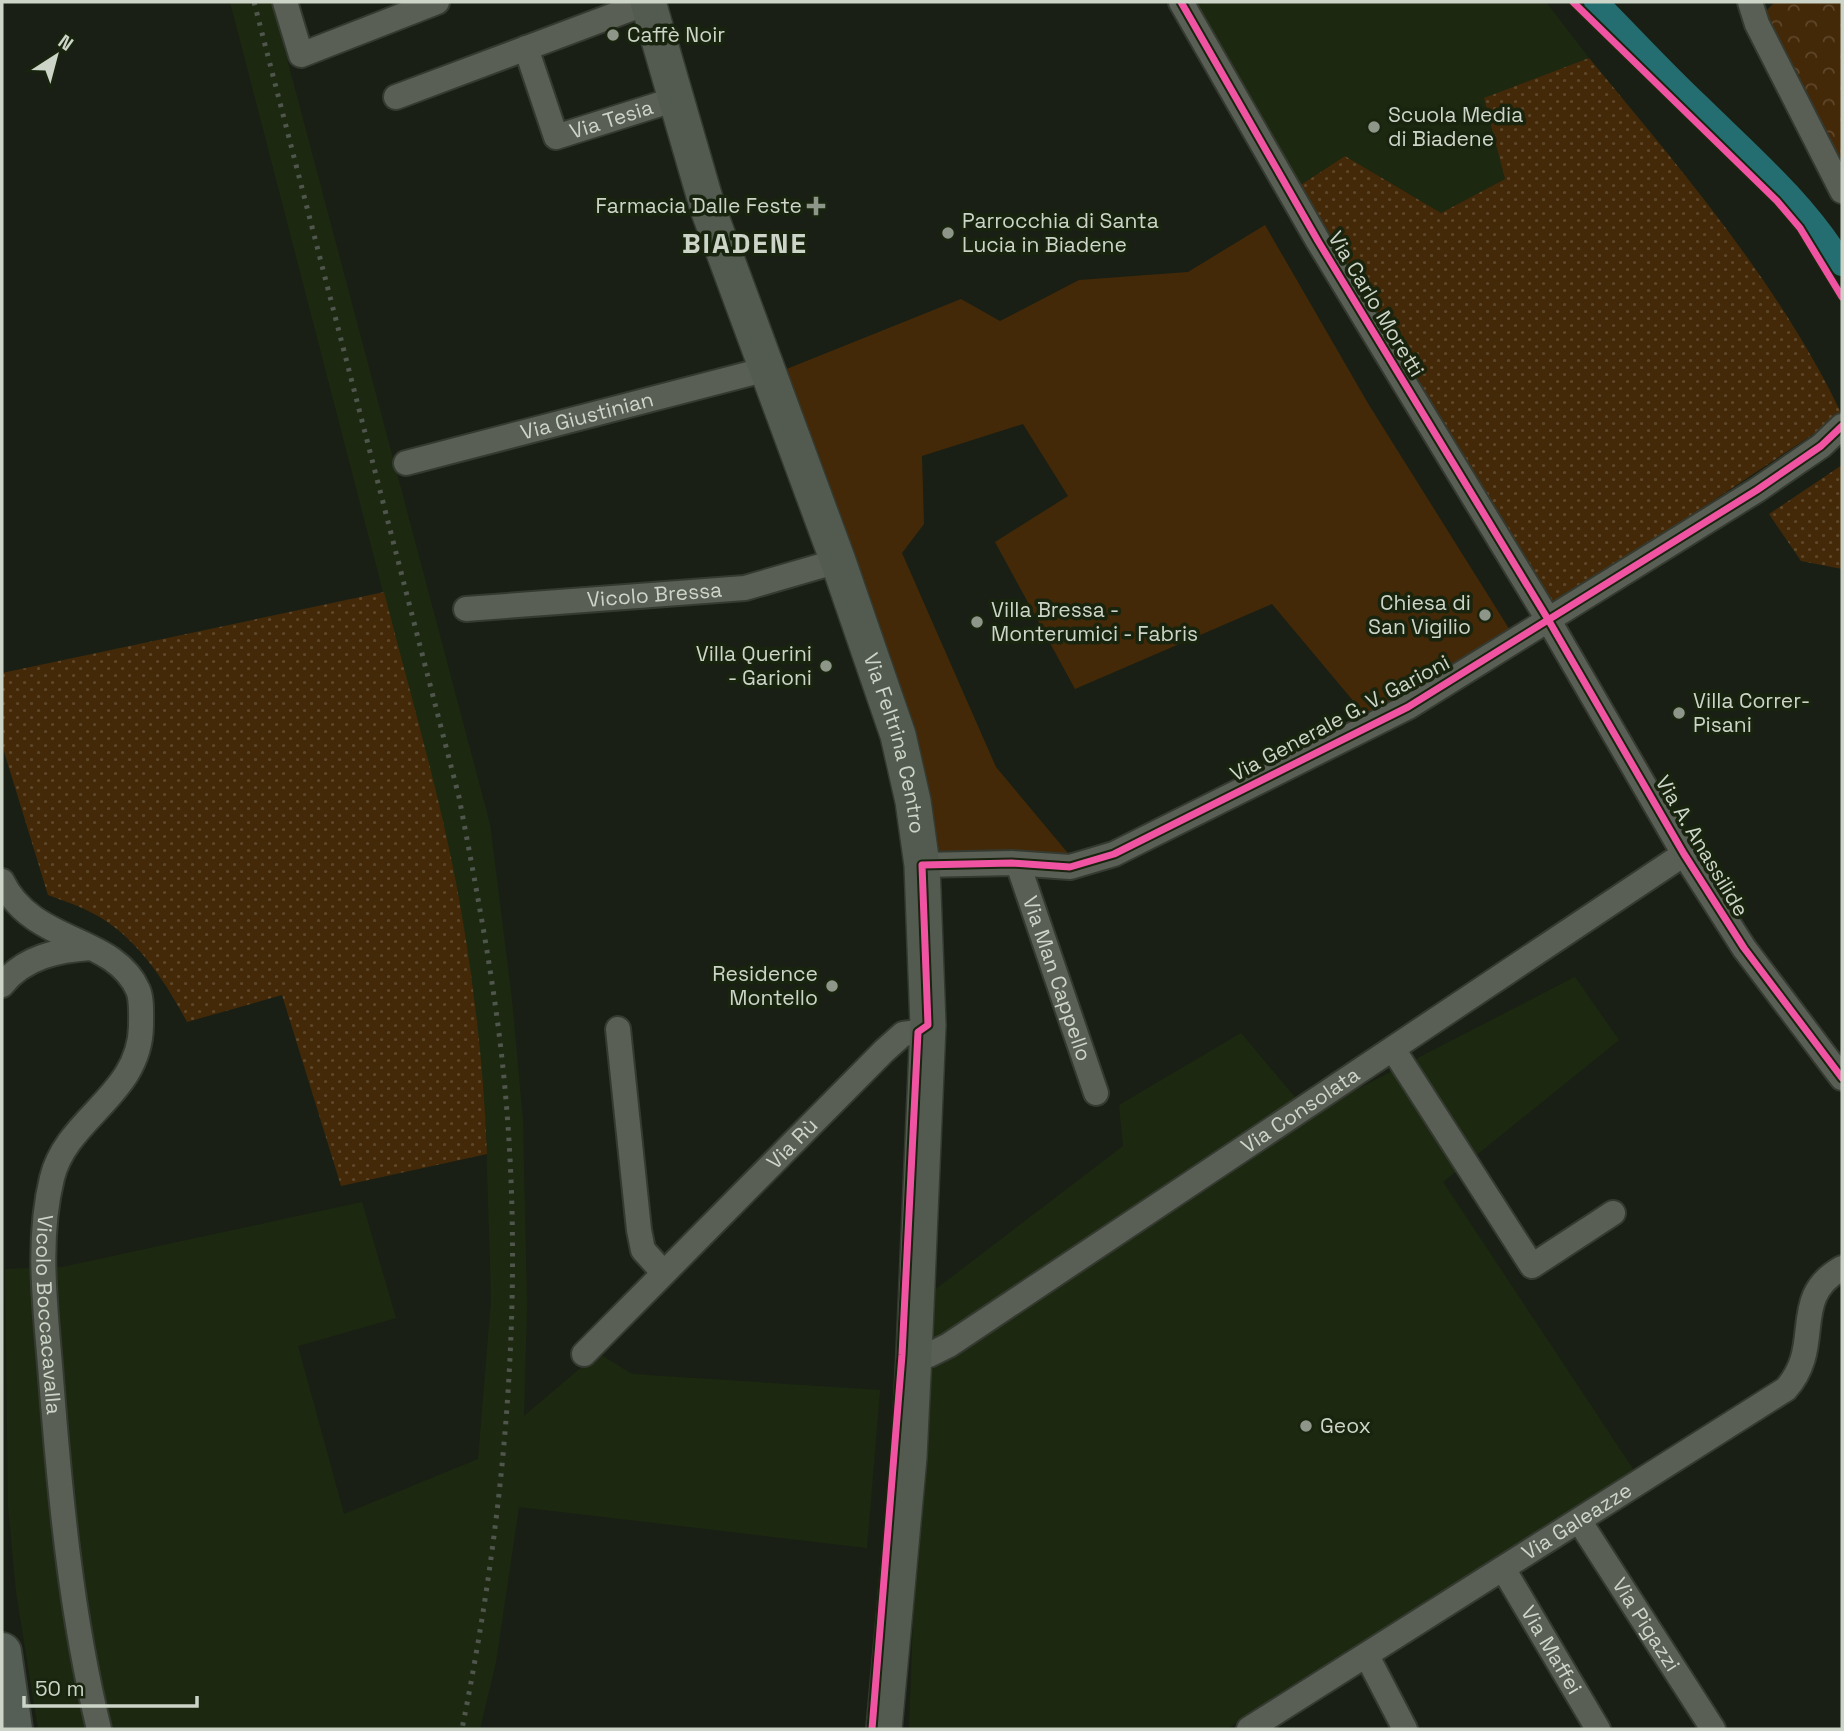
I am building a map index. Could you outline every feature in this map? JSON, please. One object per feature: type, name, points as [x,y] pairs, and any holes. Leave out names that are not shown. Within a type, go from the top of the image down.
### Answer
[{"type":"main road","name":"Via Feltrina Centro","points":[[648,2],[708,209],[838,561],[898,736],[913,801],[922,865],[928,1026],[914,1354],[909,1457],[884,1729]]},
{"type":"main road","points":[[2,1652],[13,1729]]},
{"type":"street","points":[[285,2],[301,55],[437,2]]},
{"type":"street","points":[[396,97],[648,2]]},
{"type":"street","name":"Via Carlo Moretti","points":[[1181,2],[1338,275],[1549,621]]},
{"type":"street","points":[[1750,2],[1763,35],[1842,191]]},
{"type":"street","name":"Via Tesia","points":[[526,48],[556,137],[676,99]]},
{"type":"street","name":"Via Giustinian","points":[[406,463],[767,369]]},
{"type":"street","name":"Via Generale G. V. Garioni","points":[[922,865],[1018,863],[1070,867],[1114,853],[1408,706],[1757,490],[1821,446],[1842,426]]},
{"type":"street","name":"Vicolo Bressa","points":[[466,609],[745,588],[838,561]]},
{"type":"street","name":"Via A. Anassilide","points":[[1549,621],[1684,854],[1744,948],[1842,1078]]},
{"type":"street","name":"Via Consolata","points":[[914,1354],[929,1355],[949,1345],[1684,854]]},
{"type":"street","name":"Via Man Cappello","points":[[1018,863],[1096,1093]]},
{"type":"street","name":"Vicolo Boccacavalla","points":[[2,881],[8,894],[32,919],[123,965],[139,991],[141,1050],[124,1082],[62,1155],[52,1176],[43,1242],[44,1288],[63,1513],[79,1632],[99,1729]]},
{"type":"street","points":[[2,985],[27,964],[48,953],[92,948]]},
{"type":"street","name":"Via Rù","points":[[583,1354],[662,1271],[893,1042],[902,1034],[918,1032],[928,1026]]},
{"type":"street","points":[[618,1029],[639,1230],[643,1250],[662,1271]]},
{"type":"street","points":[[1393,1049],[1532,1266],[1614,1213]]},
{"type":"street","name":"Via Galeazze","points":[[1249,1729],[1580,1522],[1786,1389],[1805,1358],[1810,1308],[1815,1294],[1827,1278],[1842,1268]]},
{"type":"street","name":"Via Pigazzi","points":[[1580,1522],[1713,1729]]},
{"type":"street","name":"Via Maffei","points":[[1504,1570],[1598,1729]]},
{"type":"street","points":[[1367,1656],[1405,1729]]},
{"type":"shaded area","points":[[230,2],[272,2],[490,824],[512,1000],[523,1120],[527,1305],[524,1416],[598,1353],[632,1374],[880,1390],[867,1548],[519,1507],[496,1662],[480,1729],[38,1729],[16,1592],[8,1506],[5,1269],[62,1267],[362,1202],[396,1318],[298,1346],[344,1514],[478,1459],[491,1301],[486,1129],[474,995],[446,835]]},
{"type":"shaded area","name":"Scuola Media di Biadene","points":[[1182,2],[1546,2],[1589,58],[1485,98],[1505,179],[1441,213],[1345,156],[1293,190]]},
{"type":"shaded area","points":[[1575,977],[1619,1040],[1443,1182],[1637,1475],[1227,1729],[909,1729],[922,1381],[932,1292],[1123,1146],[1119,1105],[1241,1033],[1309,1114]]},
{"type":"green space","points":[[1775,2],[1842,2],[1842,173],[1795,82],[1765,12]]},
{"type":"green space","points":[[1589,58],[1693,185],[1759,274],[1790,320],[1842,415],[1547,611],[1293,190],[1345,156],[1441,213],[1505,179],[1484,98]]},
{"type":"green space","points":[[1265,225],[1369,405],[1513,635],[1365,715],[1272,604],[1075,689],[995,542],[1068,496],[1023,424],[922,456],[924,524],[902,553],[996,767],[1072,858],[1046,860],[928,850],[779,372],[961,299],[1000,321],[1079,280],[1188,272]]},
{"type":"green space","points":[[1842,465],[1842,569],[1801,561],[1769,514]]},
{"type":"green space","points":[[384,592],[456,880],[476,1009],[487,1154],[341,1186],[282,995],[187,1022],[159,976],[123,934],[89,911],[48,895],[2,745],[2,673]]},
{"type":"waterway","points":[[1596,2],[1775,180],[1811,220],[1842,264]]},
{"type":"railway","points":[[254,2],[459,797],[499,1033],[508,1120],[512,1208],[509,1382],[491,1556],[462,1729]]},
{"type":"cycle path","points":[[1181,2],[1318,241],[1549,621],[1684,854],[1744,948],[1842,1078]]},
{"type":"cycle path","points":[[1573,2],[1777,201],[1800,228],[1842,297]]},
{"type":"cycle path","points":[[872,1729],[902,1355],[918,1032],[928,1025],[922,865],[1012,863],[1070,867],[1114,854],[1408,707],[1757,490],[1821,446],[1842,426]]},
{"type":"place","name":"Caffè Noir","points":[[613,35]]},
{"type":"place","name":"Scuola Media di Biadene","points":[[1374,127]]},
{"type":"place","name":"Farmacia Dalle Feste","points":[[816,206]]},
{"type":"place","name":"Parrocchia di Santa Lucia in Biadene","points":[[948,233]]},
{"type":"place","name":"Chiesa di San Vigilio","points":[[1485,615]]},
{"type":"place","name":"Villa Bressa - Monterumici - Fabris","points":[[977,622]]},
{"type":"place","name":"Villa Querini - Garioni","points":[[826,666]]},
{"type":"place","name":"Villa Correr- Pisani","points":[[1679,713]]},
{"type":"place","name":"Residence Montello","points":[[832,986]]},
{"type":"place","name":"Geox","points":[[1306,1426]]},
{"type":"district","name":"BIADENE","points":[[745,243]]}]
